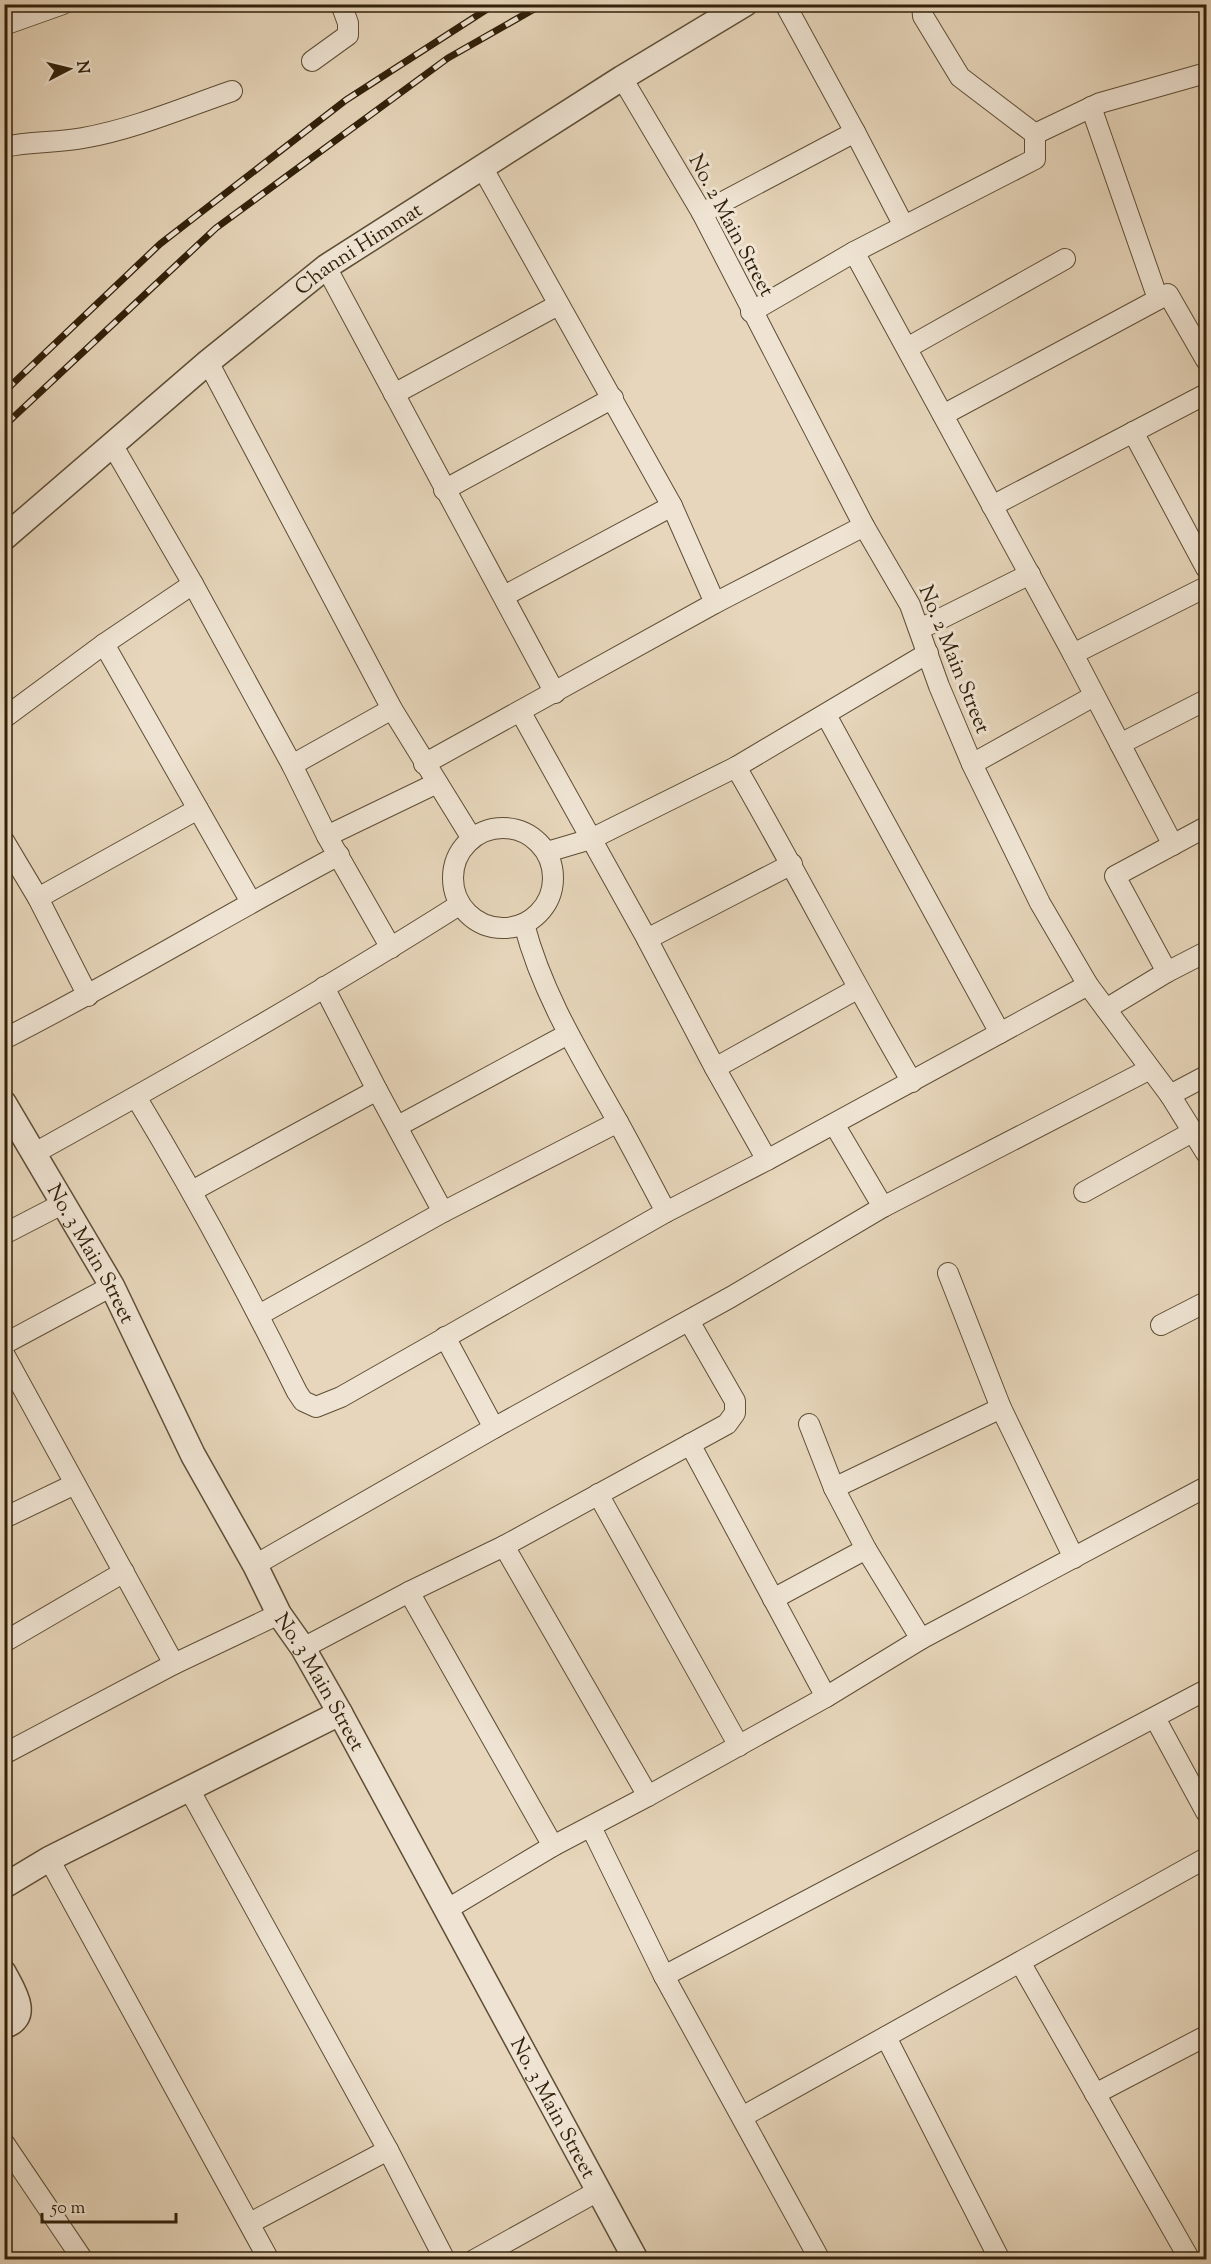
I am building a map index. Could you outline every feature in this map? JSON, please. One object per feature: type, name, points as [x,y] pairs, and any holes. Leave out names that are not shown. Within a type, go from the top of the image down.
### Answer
[{"type":"street","points":[[4,25],[63,4]]},
{"type":"street","points":[[312,61],[348,35],[348,23],[341,4]]},
{"type":"street","name":"Channi Himmat","points":[[4,537],[113,446],[208,362],[326,267],[622,78],[745,4]]},
{"type":"street","points":[[785,4],[904,226]]},
{"type":"street","points":[[922,4],[923,16],[960,77],[1035,134]]},
{"type":"street","points":[[1035,134],[1091,107],[1206,73]]},
{"type":"street","name":"No. 2 Main Street","points":[[622,78],[702,213],[864,526],[910,605],[972,764],[1040,903],[1088,985],[1170,1095],[1206,1153]]},
{"type":"street","points":[[4,147],[82,138],[111,132],[232,90]]},
{"type":"street","points":[[1091,107],[1158,299]]},
{"type":"street","points":[[702,213],[855,132]]},
{"type":"street","points":[[752,312],[854,252],[1035,159],[1035,134]]},
{"type":"street","points":[[482,167],[672,506],[715,603]]},
{"type":"street","points":[[854,252],[1030,574],[1173,845]]},
{"type":"street","points":[[907,348],[1065,260]]},
{"type":"street","points":[[326,267],[555,693]]},
{"type":"street","points":[[943,415],[1168,294],[1206,360]]},
{"type":"street","points":[[394,394],[558,305]]},
{"type":"street","points":[[208,362],[392,709],[471,837]]},
{"type":"street","points":[[992,506],[1206,394]]},
{"type":"street","points":[[444,490],[613,398]]},
{"type":"street","points":[[1133,432],[1206,568]]},
{"type":"street","points":[[113,446],[193,584],[292,765],[327,836],[391,948]]},
{"type":"street","points":[[504,596],[672,506]]},
{"type":"street","points":[[424,764],[715,603],[864,526]]},
{"type":"street","points":[[920,629],[1030,574]]},
{"type":"street","points":[[4,718],[193,584]]},
{"type":"street","points":[[1073,654],[1206,587]]},
{"type":"street","points":[[104,645],[251,902]]},
{"type":"street","points":[[547,852],[591,839],[736,767],[928,654]]},
{"type":"street","points":[[972,764],[1094,696]]},
{"type":"street","points":[[1120,744],[1206,700]]},
{"type":"street","points":[[292,765],[392,709]]},
{"type":"street","points":[[520,711],[767,1160]]},
{"type":"street","points":[[825,715],[1000,1033]]},
{"type":"street","points":[[736,767],[792,864],[857,989],[912,1082]]},
{"type":"street","points":[[327,836],[437,783]]},
{"type":"street","points":[[38,898],[198,809]]},
{"type":"street","points":[[498,827],[526,832],[547,852],[554,879],[545,906],[524,924],[495,928],[469,915],[459,905],[453,890],[454,861],[471,837],[498,827]]},
{"type":"street","points":[[1167,972],[1115,876],[1206,827]]},
{"type":"street","points":[[4,841],[38,898],[88,996]]},
{"type":"street","points":[[4,1039],[88,996],[251,902],[339,855]]},
{"type":"street","points":[[647,939],[792,864]]},
{"type":"street","points":[[33,1154],[136,1097],[391,948],[459,905]]},
{"type":"street","points":[[524,924],[540,977],[568,1034],[666,1212]]},
{"type":"street","points":[[1106,1009],[1167,972],[1206,952]]},
{"type":"street","points":[[136,1097],[192,1191],[259,1315],[297,1392],[303,1401],[316,1407],[341,1397],[666,1212],[834,1124],[1088,985]]},
{"type":"street","points":[[324,987],[443,1212]]},
{"type":"street","points":[[715,1068],[857,989]]},
{"type":"street","points":[[398,1126],[568,1034]]},
{"type":"street","points":[[255,1565],[494,1428],[689,1321],[883,1207],[1150,1069]]},
{"type":"street","points":[[1170,1095],[1206,1076]]},
{"type":"street","points":[[192,1191],[377,1090]]},
{"type":"street","name":"No. 3 Main Street","points":[[4,1103],[112,1286],[193,1455],[255,1565],[279,1614],[303,1648],[339,1713],[636,2259]]},
{"type":"street","points":[[259,1315],[443,1212],[618,1122]]},
{"type":"street","points":[[834,1124],[883,1207]]},
{"type":"street","points":[[1084,1192],[1194,1131]]},
{"type":"street","points":[[4,1234],[64,1203]]},
{"type":"street","points":[[948,1274],[1001,1408],[1074,1558]]},
{"type":"street","points":[[4,1344],[112,1286]]},
{"type":"street","points":[[1161,1325],[1206,1302]]},
{"type":"street","points":[[303,1648],[409,1592],[504,1546],[728,1424],[735,1413],[735,1401],[689,1321]]},
{"type":"street","points":[[445,1337],[494,1428]]},
{"type":"street","points":[[4,1354],[174,1664]]},
{"type":"street","points":[[834,1488],[1001,1408]]},
{"type":"street","points":[[809,1424],[834,1488],[866,1549],[921,1639]]},
{"type":"street","points":[[690,1444],[826,1697]]},
{"type":"street","points":[[4,1518],[75,1484]]},
{"type":"street","points":[[446,1910],[553,1846],[826,1697],[921,1639],[1074,1558],[1204,1493]]},
{"type":"street","points":[[598,1494],[739,1746]]},
{"type":"street","points":[[504,1546],[648,1796]]},
{"type":"street","points":[[773,1599],[866,1549]]},
{"type":"street","points":[[4,1642],[124,1572]]},
{"type":"street","points":[[409,1592],[553,1846]]},
{"type":"street","points":[[4,1754],[174,1664],[279,1614]]},
{"type":"street","points":[[664,1976],[1206,1690]]},
{"type":"street","points":[[4,1886],[49,1859],[339,1713]]},
{"type":"street","points":[[1155,1718],[1206,1812]]},
{"type":"street","points":[[189,1789],[388,2150],[445,2259]]},
{"type":"street","points":[[591,1827],[664,1976],[820,2259]]},
{"type":"street","points":[[742,2118],[1206,1858]]},
{"type":"street","points":[[49,1859],[270,2259]]},
{"type":"street","points":[[1020,1962],[1190,2259]]},
{"type":"street","points":[[4,1973],[20,2004],[13,2023],[4,2026]]},
{"type":"street","points":[[1095,2094],[1206,2036]]},
{"type":"street","points":[[886,2037],[1000,2259]]},
{"type":"street","points":[[4,2143],[83,2259]]},
{"type":"street","points":[[250,2223],[388,2150]]},
{"type":"street","points":[[474,2259],[598,2191]]},
{"type":"building","points":[[4,929],[10,939],[4,942]]},
{"type":"railway","points":[[4,392],[160,244],[346,100],[495,4]]},
{"type":"railway","points":[[4,426],[216,228],[448,58],[543,4]]}]
